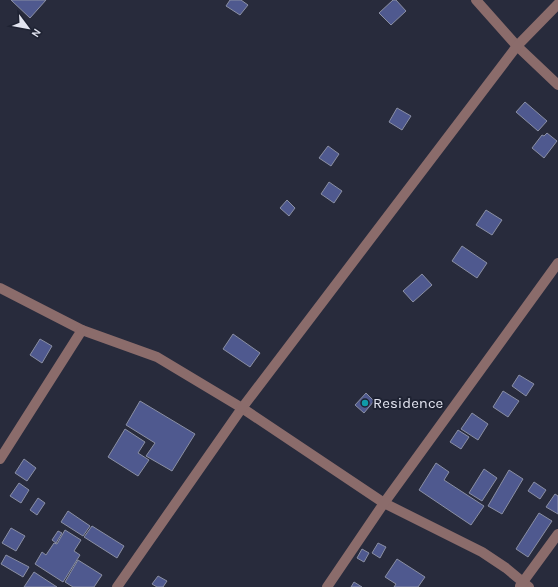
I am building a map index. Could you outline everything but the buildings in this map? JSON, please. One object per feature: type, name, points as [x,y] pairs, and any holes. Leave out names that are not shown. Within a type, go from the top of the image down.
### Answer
[{"type":"street","points":[[476,0],[517,46],[558,85]]},
{"type":"street","points":[[117,587],[242,408],[517,46],[558,4]]},
{"type":"street","points":[[327,587],[384,503],[558,263]]},
{"type":"street","points":[[0,288],[82,330],[157,357],[242,408],[384,503],[482,552],[506,568],[523,585],[558,534]]},
{"type":"street","points":[[0,459],[82,330]]},
{"type":"place","name":"Residence","points":[[365,403]]}]
